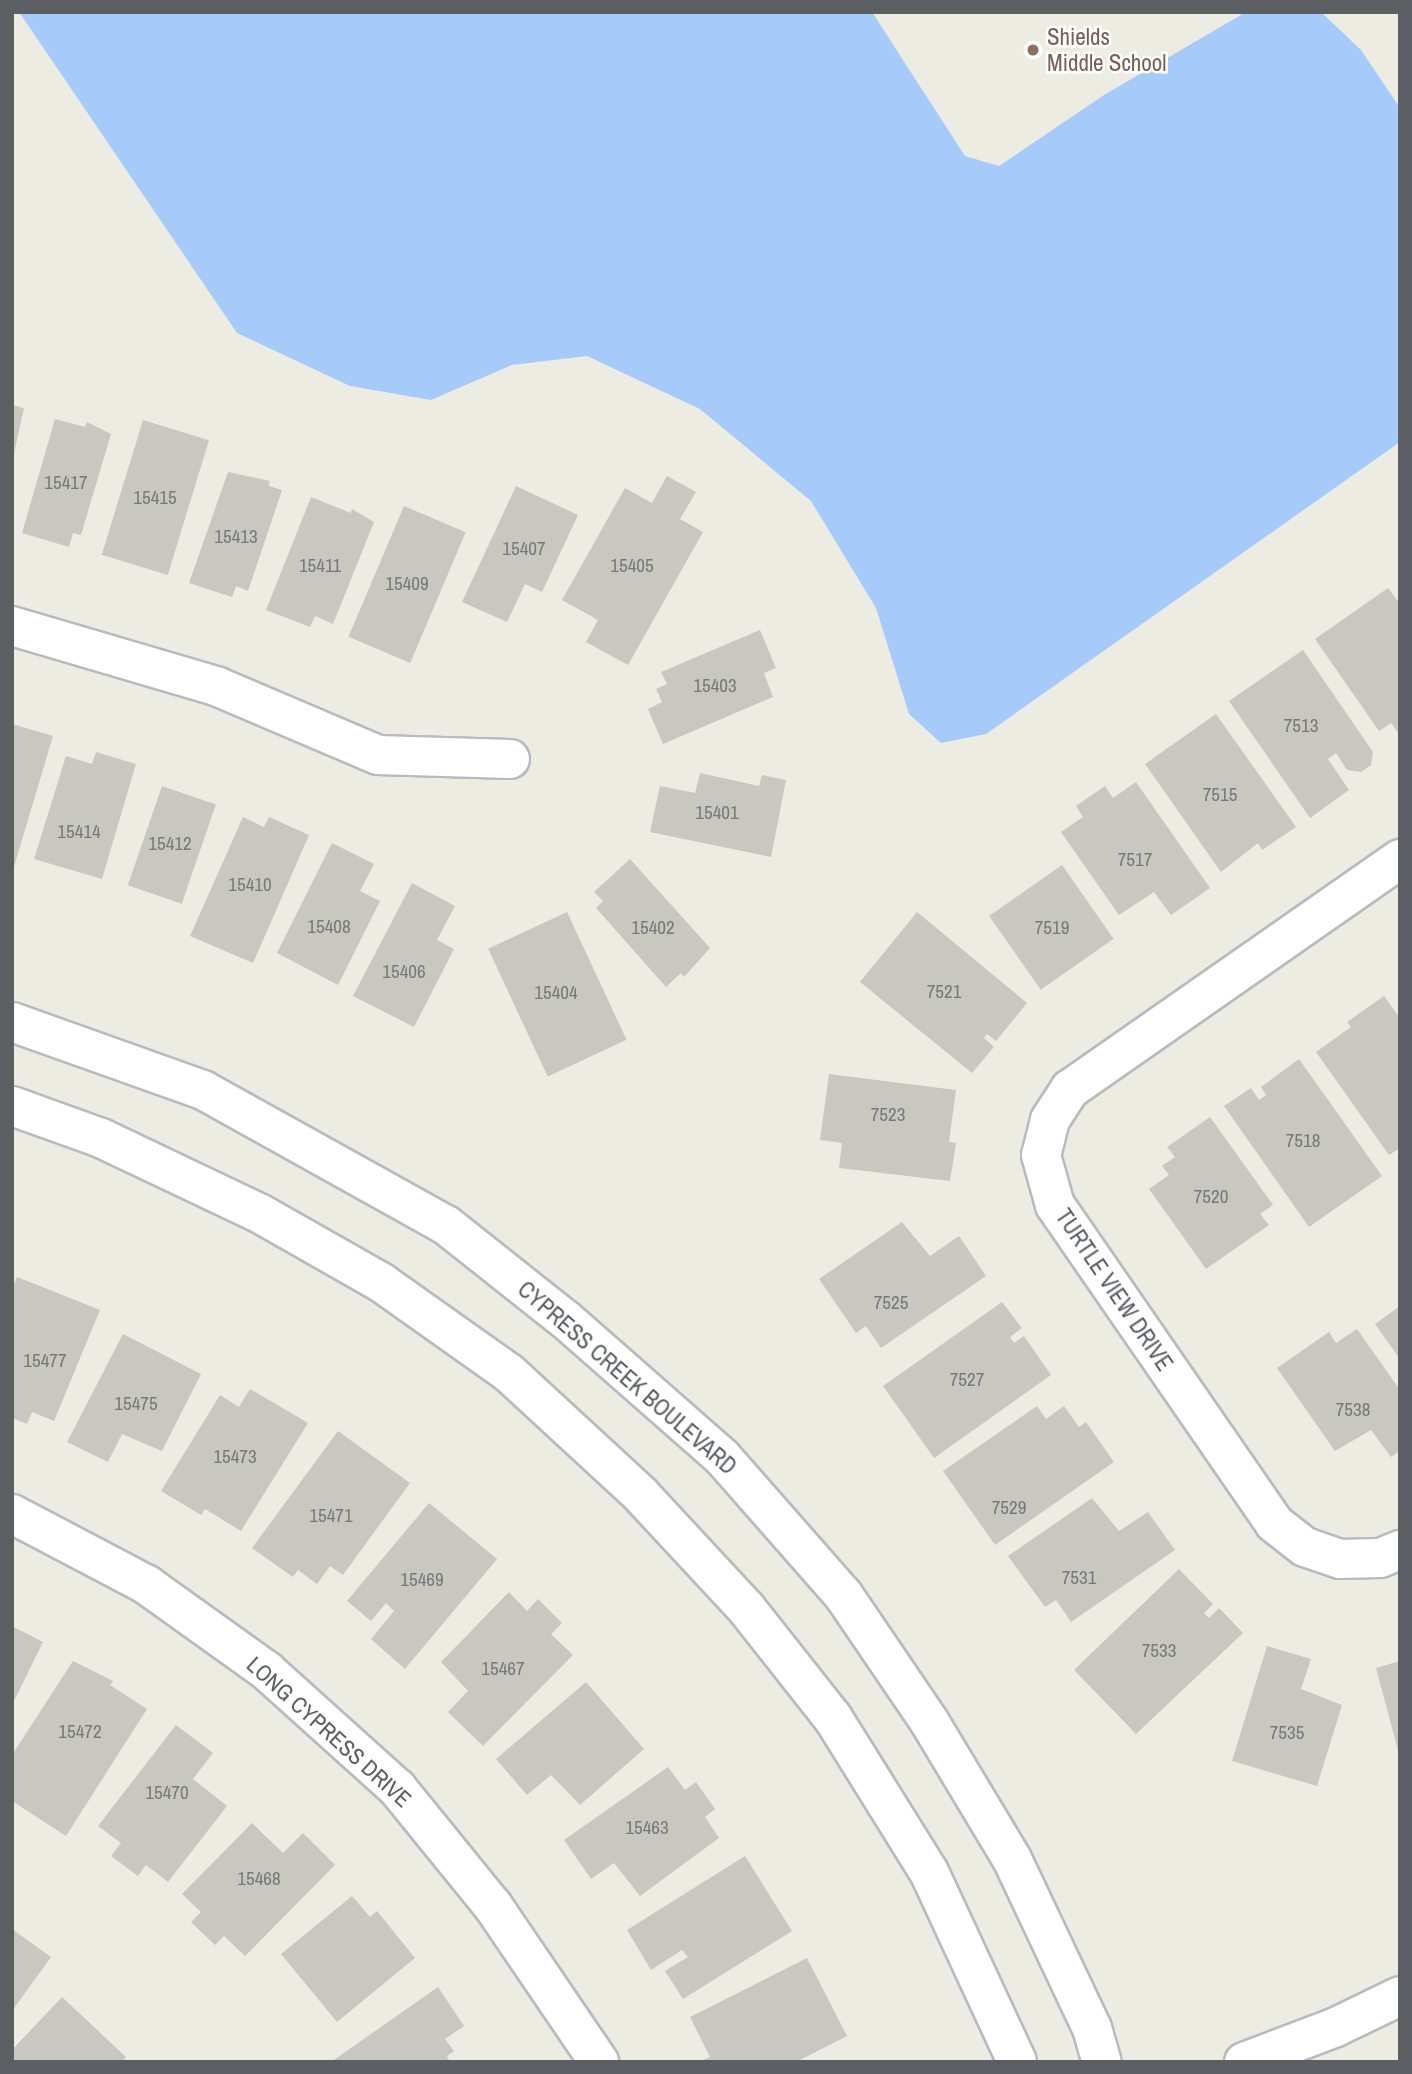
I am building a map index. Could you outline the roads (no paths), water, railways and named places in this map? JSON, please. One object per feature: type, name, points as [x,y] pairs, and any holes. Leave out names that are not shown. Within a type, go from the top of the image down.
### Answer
[{"type":"street","points":[[12,625],[216,686],[378,755],[510,759]]},
{"type":"street","name":"TURTLE VIEW DRIVE","points":[[1400,859],[1070,1089],[1050,1120],[1041,1155],[1055,1205],[1274,1523],[1305,1547],[1340,1559],[1380,1558],[1400,1550]]},
{"type":"street","name":"CYPRESS CREEK BOULEVARD","points":[[12,1022],[203,1090],[446,1226],[566,1320],[722,1457],[844,1596],[929,1721],[1012,1859],[1092,2028],[1102,2062]]},
{"type":"street","points":[[12,1107],[101,1138],[260,1213],[382,1283],[509,1373],[640,1495],[746,1608],[833,1718],[929,1872],[1017,2062]]},
{"type":"street","name":"LONG CYPRESS DRIVE","points":[[12,1514],[148,1585],[267,1671],[397,1787],[493,1906],[599,2062]]},
{"type":"street","points":[[1244,2062],[1336,2027],[1400,1996]]},
{"type":"water","points":[[19,12],[872,12],[965,156],[999,166],[1104,95],[1246,12],[1321,12],[1361,50],[1400,108],[1400,442],[986,734],[941,743],[909,714],[876,608],[811,501],[700,409],[587,356],[512,365],[431,400],[350,386],[237,333]]},
{"type":"place","name":"Shields Middle School","points":[[1033,50]]}]
